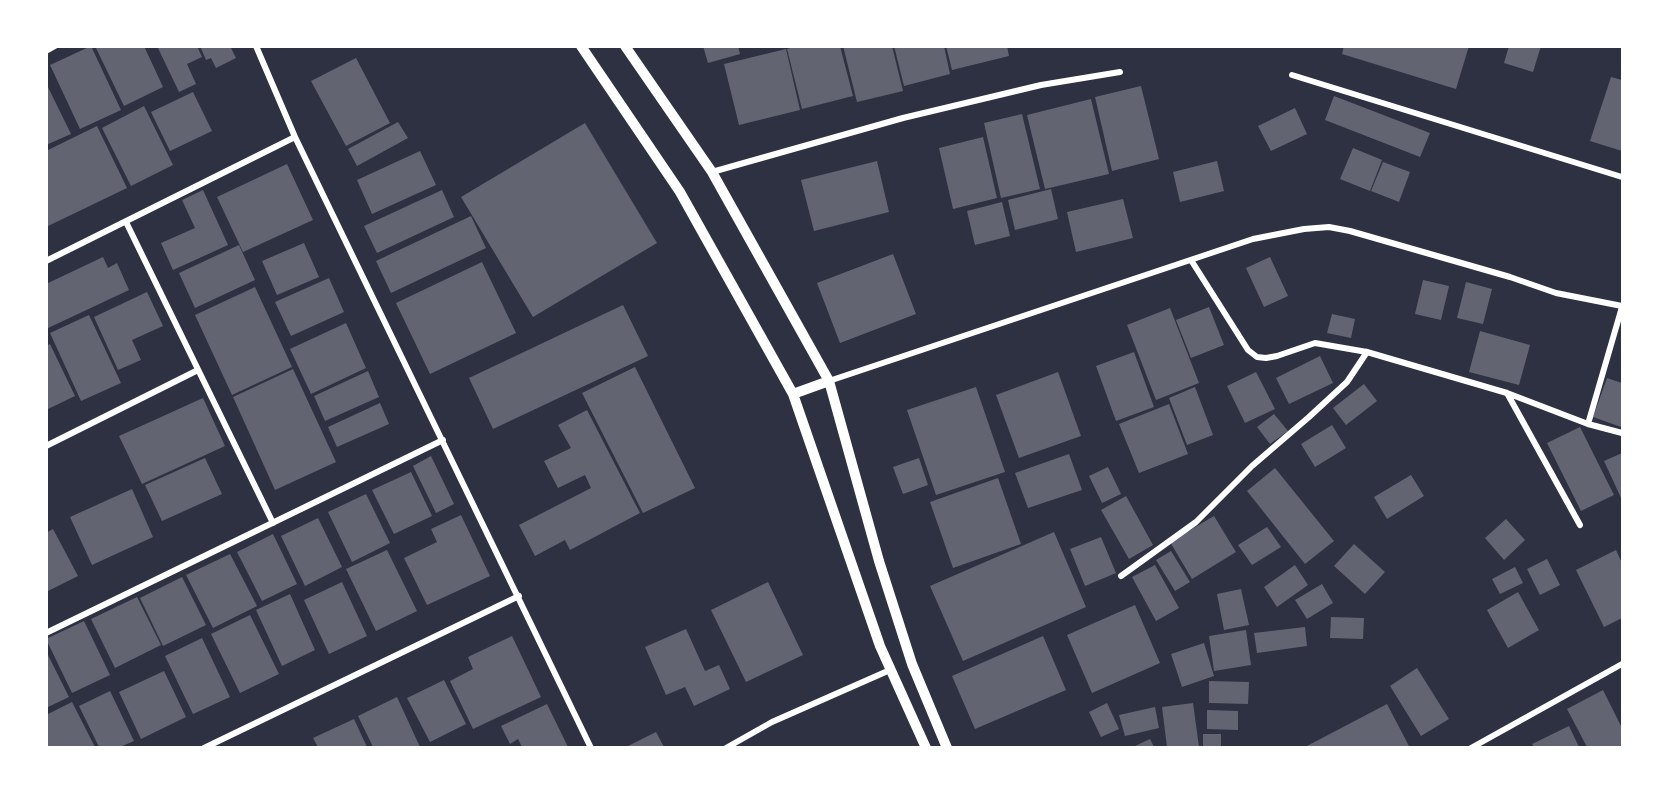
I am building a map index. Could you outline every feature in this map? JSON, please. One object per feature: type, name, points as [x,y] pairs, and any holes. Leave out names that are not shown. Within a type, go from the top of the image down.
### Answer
[{"type":"street","points":[[46,51],[56,46]]},
{"type":"street","points":[[256,46],[295,137],[591,747]]},
{"type":"street","points":[[581,46],[680,192],[793,394],[890,670],[926,747]]},
{"type":"street","points":[[625,46],[712,171],[829,381],[885,581],[912,664],[947,747]]},
{"type":"street","points":[[712,171],[903,118],[1041,85],[1120,72]]},
{"type":"street","points":[[1292,75],[1623,177]]},
{"type":"street","points":[[46,261],[295,137]]},
{"type":"street","points":[[126,222],[273,523]]},
{"type":"street","points":[[793,394],[1253,240],[1304,229],[1329,227],[1500,274],[1556,293],[1623,306],[1588,424]]},
{"type":"street","points":[[1191,260],[1248,350],[1257,357],[1277,356],[1315,343],[1367,352],[1507,393],[1588,424],[1623,433]]},
{"type":"street","points":[[1121,576],[1196,522],[1259,460],[1347,382],[1367,352]]},
{"type":"street","points":[[46,446],[198,370]]},
{"type":"street","points":[[1507,393],[1580,525]]},
{"type":"street","points":[[46,633],[443,440]]},
{"type":"street","points":[[204,747],[519,596]]},
{"type":"street","points":[[1471,747],[1623,664]]},
{"type":"street","points":[[726,747],[772,722],[890,670]]},
{"type":"building","points":[[91,46],[121,110],[80,129],[50,65]]},
{"type":"building","points":[[95,46],[144,46],[163,87],[124,106]]},
{"type":"building","points":[[157,46],[197,46],[202,57],[187,64],[196,84],[179,92]]},
{"type":"building","points":[[200,46],[230,46],[236,58],[216,68],[211,58],[206,60]]},
{"type":"building","points":[[703,46],[738,46],[740,54],[708,63]]},
{"type":"building","points":[[798,46],[840,46],[853,96],[802,109],[787,49]]},
{"type":"building","points":[[843,46],[892,46],[903,91],[857,102]]},
{"type":"building","points":[[894,46],[944,46],[950,74],[904,86]]},
{"type":"building","points":[[946,46],[1007,46],[1009,56],[952,70]]},
{"type":"building","points":[[1344,46],[1469,46],[1456,89],[1342,54]]},
{"type":"building","points":[[1509,46],[1541,46],[1533,72],[1504,63]]},
{"type":"building","points":[[786,49],[800,110],[739,125],[724,64]]},
{"type":"building","points":[[356,58],[390,123],[346,146],[311,81]]},
{"type":"building","points":[[1611,77],[1622,80],[1622,151],[1590,141]]},
{"type":"building","points":[[46,83],[71,134],[46,145]]},
{"type":"building","points":[[1141,86],[1159,159],[1112,171],[1095,97]]},
{"type":"building","points":[[193,92],[212,131],[170,151],[151,112]]},
{"type":"building","points":[[1334,96],[1430,133],[1420,157],[1325,120]]},
{"type":"building","points":[[1091,99],[1109,174],[1045,189],[1027,115]]},
{"type":"building","points":[[144,106],[173,165],[131,186],[102,128]]},
{"type":"building","points":[[1295,108],[1307,134],[1271,151],[1258,126]]},
{"type":"building","points":[[1022,114],[1040,189],[1001,198],[984,123]]},
{"type":"building","points":[[398,122],[408,138],[357,166],[348,149]]},
{"type":"building","points":[[585,123],[657,243],[533,317],[461,197]]},
{"type":"building","points":[[97,126],[127,188],[46,227],[46,151]]},
{"type":"building","points":[[983,137],[997,198],[953,209],[939,148]]},
{"type":"building","points":[[1353,148],[1382,160],[1370,191],[1340,179]]},
{"type":"building","points":[[420,151],[436,185],[372,214],[357,180]]},
{"type":"building","points":[[877,161],[889,212],[814,231],[801,180]]},
{"type":"building","points":[[1217,161],[1224,191],[1180,202],[1173,172]]},
{"type":"building","points":[[1383,162],[1410,172],[1399,202],[1371,191]]},
{"type":"building","points":[[287,164],[313,220],[243,252],[217,197]]},
{"type":"building","points":[[1051,189],[1058,219],[1015,230],[1008,200]]},
{"type":"building","points":[[203,190],[228,245],[173,270],[161,243],[195,228],[182,200]]},
{"type":"building","points":[[442,190],[454,217],[377,253],[364,226]]},
{"type":"building","points":[[1123,199],[1133,238],[1076,252],[1067,212]]},
{"type":"building","points":[[1002,202],[1010,236],[975,245],[967,211]]},
{"type":"building","points":[[471,216],[486,248],[391,293],[376,261]]},
{"type":"building","points":[[304,243],[319,277],[277,295],[262,261]]},
{"type":"building","points":[[239,245],[255,280],[195,308],[179,273]]},
{"type":"building","points":[[893,254],[916,314],[840,343],[817,283]]},
{"type":"building","points":[[103,257],[108,268],[117,263],[129,290],[46,329],[46,284]]},
{"type":"building","points":[[1270,257],[1288,296],[1264,307],[1246,268]]},
{"type":"building","points":[[482,262],[516,333],[430,374],[396,303]]},
{"type":"building","points":[[329,278],[344,312],[291,336],[275,302]]},
{"type":"building","points":[[1423,280],[1449,286],[1441,320],[1415,314]]},
{"type":"building","points":[[1466,282],[1492,289],[1483,324],[1457,318]]},
{"type":"building","points":[[255,287],[292,367],[232,395],[195,315]]},
{"type":"building","points":[[147,292],[163,326],[132,340],[141,360],[118,370],[94,317]]},
{"type":"building","points":[[623,305],[648,356],[493,429],[469,378]]},
{"type":"building","points":[[1209,307],[1224,345],[1191,358],[1176,320]]},
{"type":"building","points":[[1170,308],[1199,383],[1156,400],[1127,325]]},
{"type":"building","points":[[1332,314],[1355,319],[1351,338],[1327,333]]},
{"type":"building","points":[[89,315],[121,383],[81,401],[50,333]]},
{"type":"building","points":[[346,323],[366,368],[311,394],[290,349]]},
{"type":"building","points":[[1480,331],[1530,345],[1519,385],[1469,372]]},
{"type":"building","points":[[50,344],[75,396],[46,410],[46,346]]},
{"type":"building","points":[[1134,352],[1154,407],[1116,421],[1096,366]]},
{"type":"building","points":[[1320,356],[1333,383],[1289,404],[1276,378]]},
{"type":"building","points":[[635,367],[695,488],[643,513],[582,393]]},
{"type":"building","points":[[293,369],[336,462],[275,490],[233,397]]},
{"type":"building","points":[[368,371],[379,397],[325,421],[314,396]]},
{"type":"building","points":[[1058,372],[1081,436],[1019,458],[996,395]]},
{"type":"building","points":[[1256,372],[1275,409],[1245,423],[1227,386]]},
{"type":"building","points":[[1607,378],[1622,383],[1621,427],[1593,417]]},
{"type":"building","points":[[1364,384],[1377,401],[1346,425],[1333,408]]},
{"type":"building","points":[[976,387],[1005,472],[936,495],[907,410]]},
{"type":"building","points":[[1195,387],[1213,435],[1187,445],[1169,398]]},
{"type":"building","points":[[203,398],[225,446],[142,484],[119,436]]},
{"type":"building","points":[[380,403],[389,424],[337,447],[328,427]]},
{"type":"building","points":[[1169,404],[1188,454],[1139,473],[1119,424]]},
{"type":"building","points":[[587,410],[640,513],[570,550],[565,540],[535,556],[519,525],[591,488],[585,475],[558,488],[544,461],[571,448],[558,425]]},
{"type":"building","points":[[1274,414],[1288,431],[1270,444],[1257,427]]},
{"type":"building","points":[[1332,425],[1346,448],[1315,467],[1301,444]]},
{"type":"building","points":[[1580,427],[1614,495],[1581,511],[1547,443]]},
{"type":"building","points":[[1622,453],[1622,500],[1604,461]]},
{"type":"building","points":[[1069,454],[1082,490],[1028,508],[1015,473]]},
{"type":"building","points":[[431,456],[454,504],[436,513],[413,466]]},
{"type":"building","points":[[205,458],[222,494],[162,521],[145,485]]},
{"type":"building","points":[[919,458],[928,485],[903,494],[893,467]]},
{"type":"building","points":[[1108,467],[1121,494],[1102,503],[1089,476]]},
{"type":"building","points":[[1275,468],[1334,541],[1305,564],[1247,491]]},
{"type":"building","points":[[411,472],[432,516],[394,534],[372,490]]},
{"type":"building","points":[[1411,475],[1424,496],[1387,519],[1374,497]]},
{"type":"building","points":[[998,478],[1021,544],[953,568],[930,502]]},
{"type":"building","points":[[132,489],[153,537],[92,565],[70,517]]},
{"type":"building","points":[[366,494],[390,543],[352,562],[328,512]]},
{"type":"building","points":[[1126,496],[1153,545],[1129,559],[1101,510]]},
{"type":"building","points":[[461,515],[490,576],[427,605],[404,558],[437,542],[431,529]]},
{"type":"building","points":[[1214,516],[1236,552],[1192,579],[1170,542]]},
{"type":"building","points":[[318,518],[342,567],[305,586],[281,536]]},
{"type":"building","points":[[1506,519],[1525,540],[1504,560],[1485,538]]},
{"type":"building","points":[[1267,527],[1281,547],[1252,565],[1238,545]]},
{"type":"building","points":[[53,529],[78,576],[46,592],[46,533]]},
{"type":"building","points":[[1054,532],[1086,607],[963,661],[930,586]]},
{"type":"building","points":[[273,534],[297,584],[262,601],[237,552]]},
{"type":"building","points":[[1101,537],[1116,573],[1085,586],[1070,549]]},
{"type":"building","points":[[1354,544],[1385,572],[1365,594],[1334,566]]},
{"type":"building","points":[[387,550],[417,611],[376,631],[346,569]]},
{"type":"building","points":[[1616,550],[1622,563],[1622,618],[1604,627],[1576,570]]},
{"type":"building","points":[[1171,551],[1190,582],[1175,591],[1156,560]]},
{"type":"building","points":[[230,554],[257,606],[213,628],[186,575]]},
{"type":"building","points":[[1547,559],[1560,585],[1540,595],[1527,569]]},
{"type":"building","points":[[1155,565],[1179,608],[1156,621],[1132,577]]},
{"type":"building","points":[[1295,565],[1308,585],[1277,607],[1264,587]]},
{"type":"building","points":[[1515,567],[1523,583],[1500,594],[1492,579]]},
{"type":"building","points":[[182,577],[206,625],[163,646],[140,598]]},
{"type":"building","points":[[342,582],[367,636],[329,654],[304,600]]},
{"type":"building","points":[[768,582],[803,655],[746,682],[711,610]]},
{"type":"building","points":[[1322,584],[1333,603],[1307,619],[1295,600]]},
{"type":"building","points":[[1241,589],[1249,625],[1224,630],[1217,594]]},
{"type":"building","points":[[1518,592],[1539,630],[1508,648],[1487,610]]},
{"type":"building","points":[[290,594],[315,650],[282,666],[256,610]]},
{"type":"building","points":[[137,597],[161,645],[115,668],[91,619]]},
{"type":"building","points":[[1135,605],[1160,663],[1092,693],[1067,635]]},
{"type":"building","points":[[250,615],[279,674],[240,693],[211,634]]},
{"type":"building","points":[[1331,617],[1364,618],[1363,639],[1330,638]]},
{"type":"building","points":[[84,621],[110,675],[72,693],[46,639]]},
{"type":"building","points":[[1305,627],[1307,646],[1257,653],[1254,633]]},
{"type":"building","points":[[686,629],[705,671],[719,665],[730,689],[694,706],[685,687],[666,695],[645,647]]},
{"type":"building","points":[[1246,630],[1251,665],[1214,671],[1209,636]]},
{"type":"building","points":[[512,636],[541,697],[473,729],[450,681],[473,669],[468,657]]},
{"type":"building","points":[[1043,636],[1066,690],[975,729],[952,676]]},
{"type":"building","points":[[202,638],[230,697],[193,714],[165,656]]},
{"type":"building","points":[[1204,643],[1214,676],[1182,687],[1171,654]]},
{"type":"building","points":[[46,651],[69,697],[46,708]]},
{"type":"building","points":[[1417,668],[1449,719],[1421,736],[1390,686]]},
{"type":"building","points":[[164,671],[186,717],[141,739],[119,692]]},
{"type":"building","points":[[444,680],[466,724],[430,742],[407,698]]},
{"type":"building","points":[[1209,681],[1249,682],[1248,704],[1209,703]]},
{"type":"building","points":[[1603,690],[1622,728],[1622,747],[1587,747],[1567,709]]},
{"type":"building","points":[[110,691],[134,741],[120,747],[99,747],[79,706]]},
{"type":"building","points":[[397,697],[420,747],[373,747],[358,716]]},
{"type":"building","points":[[72,702],[95,747],[46,747],[46,715]]},
{"type":"building","points":[[1107,703],[1119,729],[1101,737],[1089,712]]},
{"type":"building","points":[[1193,703],[1199,747],[1167,747],[1162,707]]},
{"type":"building","points":[[547,704],[568,747],[522,747],[518,739],[510,744],[501,726]]},
{"type":"building","points":[[1387,704],[1409,746],[1305,747]]},
{"type":"building","points":[[1155,707],[1159,728],[1125,736],[1119,715]]},
{"type":"building","points":[[1207,710],[1238,711],[1238,730],[1207,729]]},
{"type":"building","points":[[354,719],[367,747],[318,747],[313,738]]},
{"type":"building","points":[[1569,726],[1579,747],[1534,747],[1532,744]]},
{"type":"building","points":[[656,732],[664,747],[626,747]]},
{"type":"building","points":[[1203,734],[1221,734],[1221,747],[1203,747]]},
{"type":"building","points":[[1150,739],[1154,747],[1133,747]]}]
